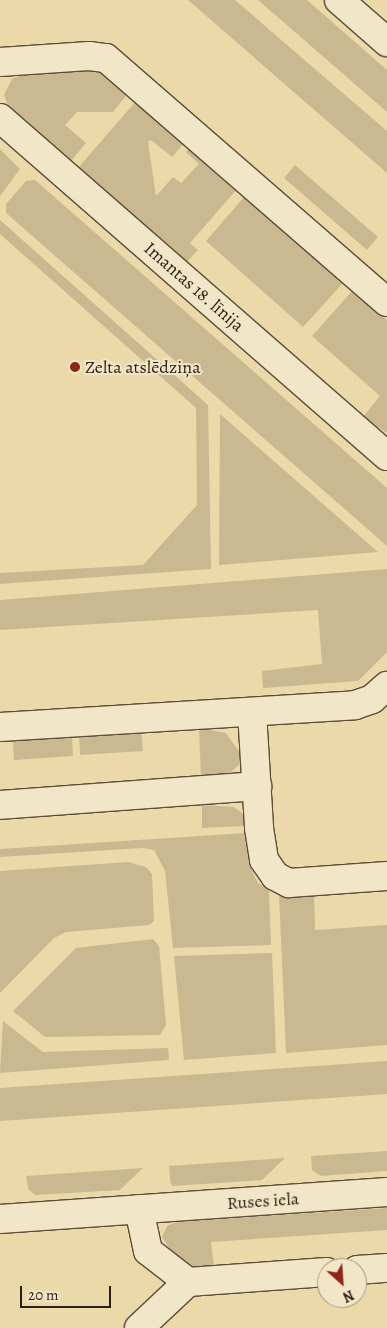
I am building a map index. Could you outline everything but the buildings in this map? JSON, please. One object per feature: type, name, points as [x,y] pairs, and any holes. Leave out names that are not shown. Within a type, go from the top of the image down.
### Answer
[{"type":"street","points":[[339,0],[387,42]]},
{"type":"street","points":[[0,62],[89,56],[106,58],[387,302]]},
{"type":"street","name":"Imantas 18. līnija","points":[[0,118],[387,456]]},
{"type":"street","points":[[0,727],[355,705],[372,699],[387,686]]},
{"type":"street","points":[[252,712],[264,860],[275,876],[290,882],[387,876]]},
{"type":"street","points":[[0,805],[257,786]]},
{"type":"street","name":"Ruses iela","points":[[0,1219],[387,1192]]},
{"type":"street","points":[[139,1209],[148,1251],[188,1282]]},
{"type":"street","points":[[367,1269],[387,1268]]},
{"type":"street","points":[[139,1328],[188,1282],[317,1273]]},
{"type":"shaded area","points":[[188,0],[235,0],[387,131],[387,173]]},
{"type":"shaded area","points":[[258,0],[307,0],[387,70],[387,112]]},
{"type":"shaded area","points":[[83,68],[106,72],[129,92],[113,112],[77,112],[65,125],[86,143],[71,161],[8,106],[4,95],[12,79],[19,76]]},
{"type":"shaded area","points":[[137,100],[185,142],[172,157],[151,140],[148,142],[156,196],[173,177],[181,183],[199,164],[186,152],[190,147],[238,188],[190,243],[198,250],[186,263],[78,168]]},
{"type":"shaded area","points":[[0,149],[20,169],[0,196]]},
{"type":"shaded area","points":[[295,165],[378,237],[367,250],[284,178]]},
{"type":"shaded area","points":[[35,180],[387,488],[387,546],[6,213],[6,204],[26,181]]},
{"type":"shaded area","points":[[245,196],[344,282],[303,327],[206,241]]},
{"type":"shaded area","points":[[0,220],[208,405],[211,569],[0,584],[0,573],[143,565],[197,505],[196,408],[0,234]]},
{"type":"shaded area","points":[[353,290],[387,320],[387,433],[363,417],[380,396],[312,336]]},
{"type":"shaded area","points":[[220,414],[378,552],[219,565]]},
{"type":"shaded area","points":[[387,569],[387,652],[358,681],[263,688],[262,671],[322,664],[318,610],[0,630],[0,600]]},
{"type":"shaded area","points":[[199,728],[226,733],[242,756],[240,764],[231,772],[201,778]]},
{"type":"shaded area","points":[[141,731],[143,751],[80,755],[79,735]]},
{"type":"shaded area","points":[[72,736],[73,756],[14,760],[13,740]]},
{"type":"shaded area","points":[[202,805],[234,807],[243,814],[245,826],[202,828]]},
{"type":"shaded area","points":[[246,833],[252,871],[258,883],[269,890],[271,945],[173,948],[165,871],[154,850],[143,848],[0,857],[0,849]]},
{"type":"shaded area","points":[[128,862],[146,867],[152,874],[154,921],[149,925],[66,932],[54,938],[0,993],[0,871]]},
{"type":"shaded area","points":[[279,894],[314,895],[315,930],[387,925],[387,1045],[286,1053]]},
{"type":"shaded area","points":[[153,939],[159,946],[166,1025],[160,1035],[45,1037],[13,1011],[76,948]]},
{"type":"shaded area","points":[[272,953],[276,1053],[184,1060],[174,956]]},
{"type":"shaded area","points":[[3,1021],[43,1052],[168,1048],[169,1060],[0,1073]]},
{"type":"shaded area","points":[[387,1061],[387,1094],[0,1121],[0,1088]]},
{"type":"shaded area","points":[[387,1151],[387,1171],[321,1176],[312,1170],[311,1156]]},
{"type":"shaded area","points":[[285,1158],[262,1180],[172,1186],[170,1180],[169,1166]]},
{"type":"shaded area","points":[[143,1168],[120,1190],[35,1195],[28,1189],[26,1176]]},
{"type":"shaded area","points":[[387,1208],[387,1230],[211,1242],[214,1266],[195,1267],[178,1261],[162,1237],[167,1226],[176,1222]]},
{"type":"place","name":"Zelta atslēdziņa","points":[[75,367]]}]
